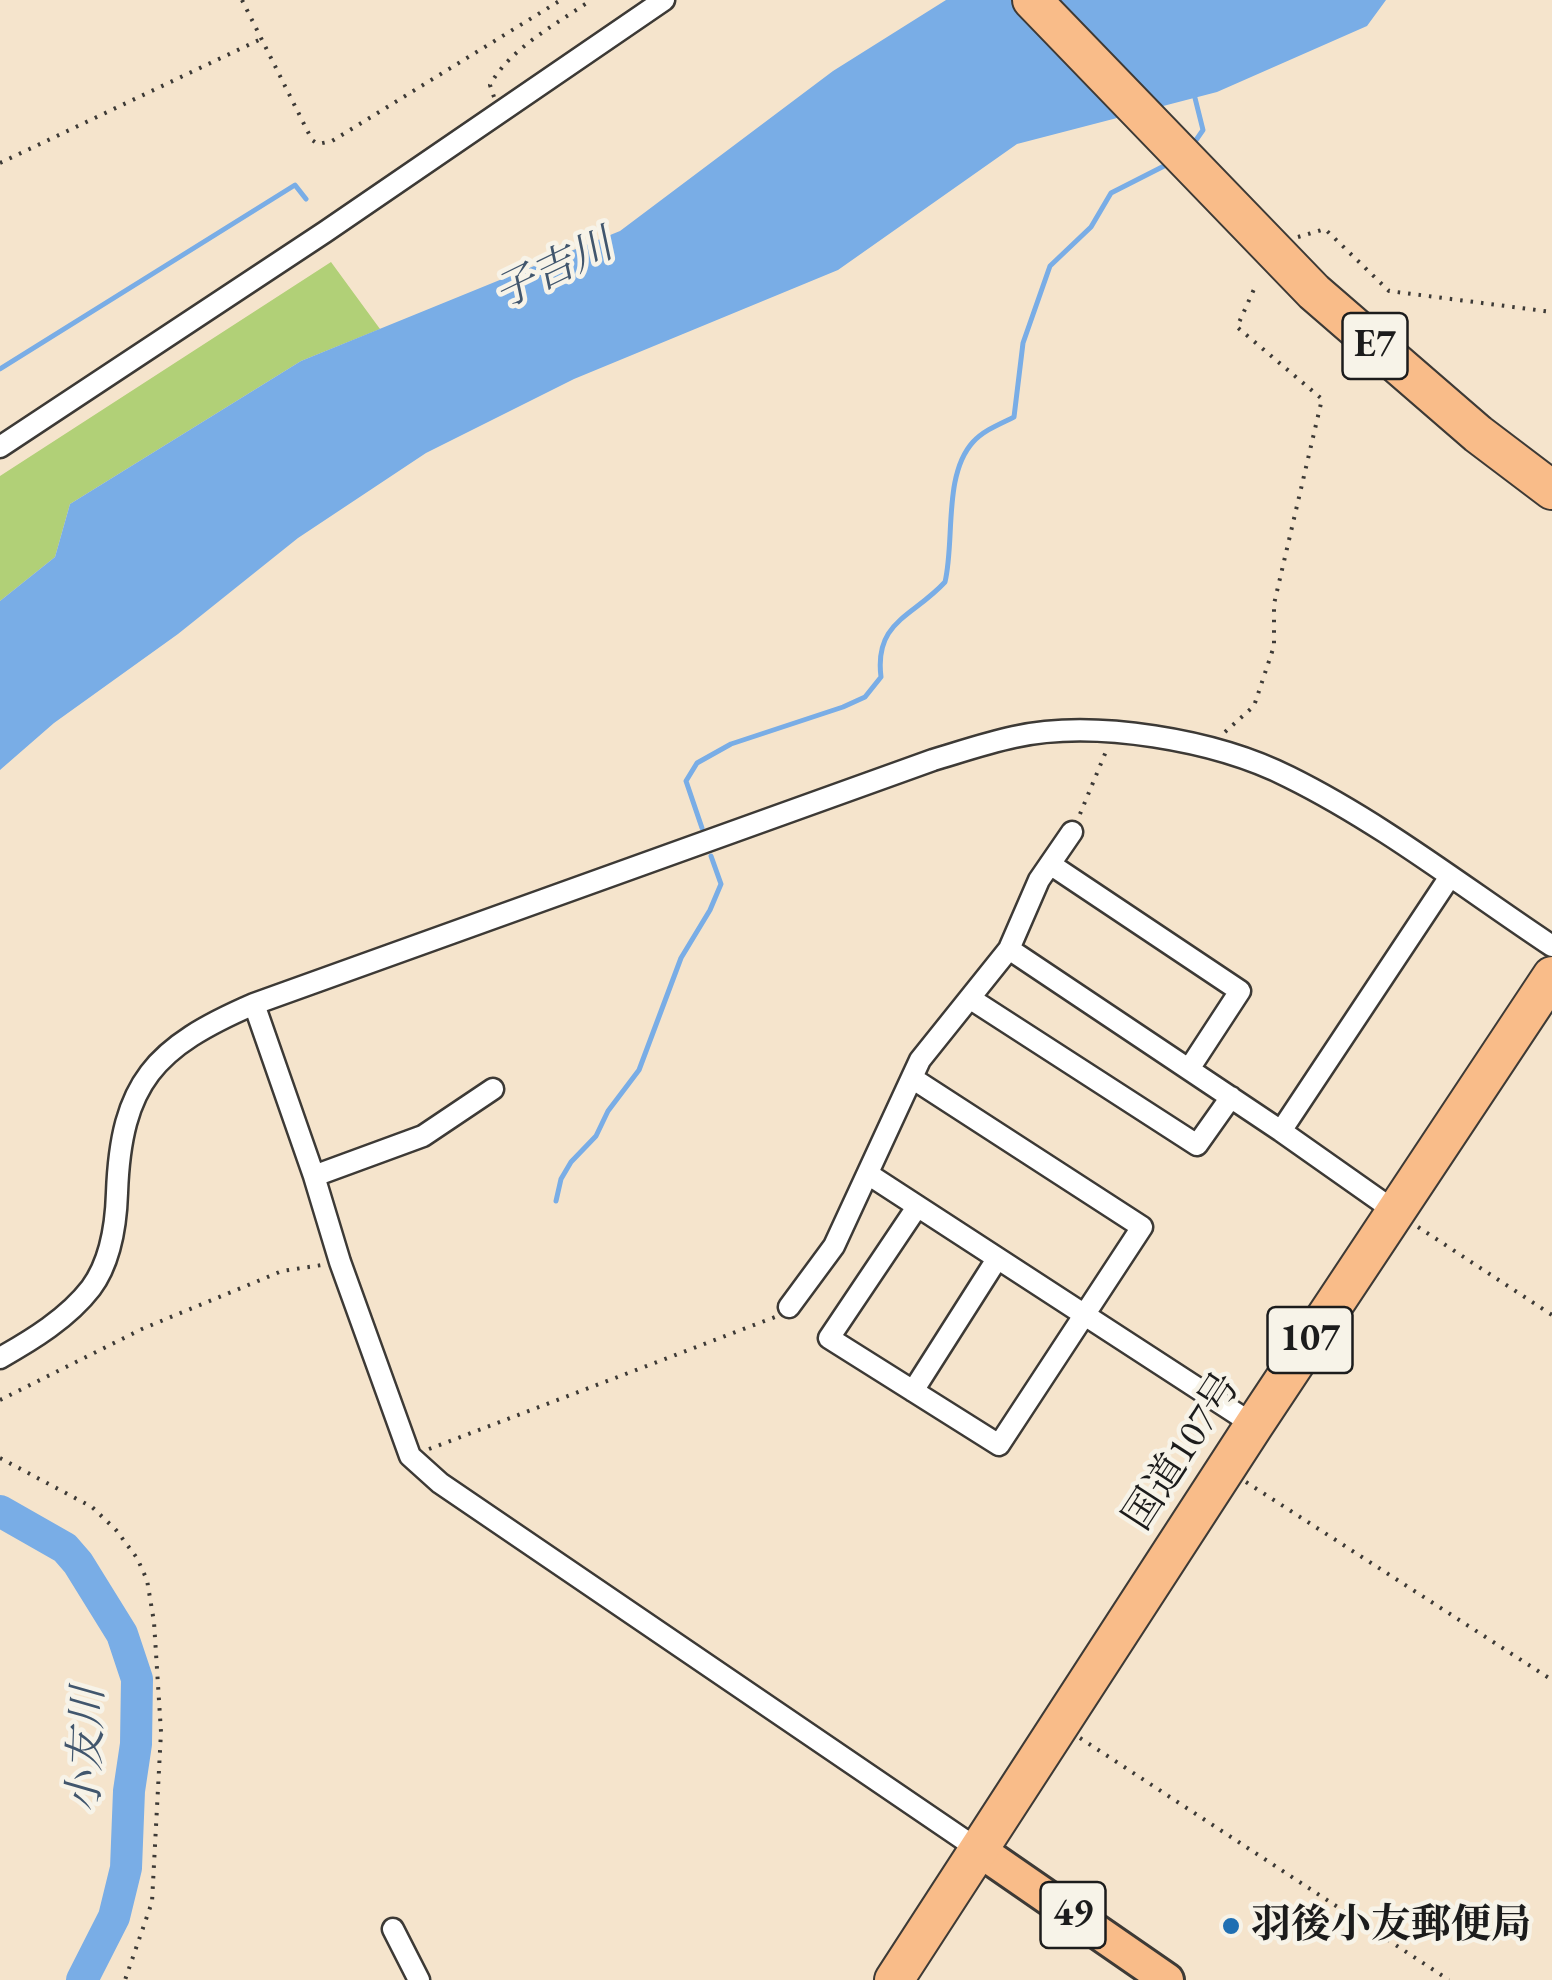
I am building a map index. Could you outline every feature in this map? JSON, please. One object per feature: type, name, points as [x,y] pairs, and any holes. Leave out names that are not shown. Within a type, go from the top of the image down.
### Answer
[{"type":"highway","name":"E7","points":[[1032,0],[1210,188],[1339,315],[1478,434],[1552,490]]},
{"type":"highway","name":"E7","points":[[1210,188],[1384,342],[1485,426],[1552,475]]},
{"type":"highway","name":"国道107号","points":[[894,1980],[1254,1425],[1552,976]]},
{"type":"main road","name":"49","points":[[979,1850],[1167,1980]]},
{"type":"street","points":[[0,447],[664,0]]},
{"type":"street","points":[[0,1358],[37,1338],[91,1288],[116,1227],[118,1156],[126,1118],[154,1064],[206,1025],[254,1004],[933,760],[1016,736],[1115,730],[1206,748],[1285,774],[1349,810],[1552,946]]},
{"type":"street","points":[[788,1307],[834,1246],[920,1060],[1008,949],[1040,880],[1072,832]]},
{"type":"street","points":[[1050,864],[1240,990],[1188,1069]]},
{"type":"street","points":[[1281,1131],[1450,878]]},
{"type":"street","points":[[1008,949],[1396,1212]]},
{"type":"street","points":[[971,999],[1197,1145],[1232,1098]]},
{"type":"street","points":[[254,1004],[410,1456],[440,1483],[979,1850]]},
{"type":"street","points":[[912,1078],[1142,1227],[1000,1445],[829,1338],[918,1207]]},
{"type":"street","points":[[314,1176],[423,1136],[493,1089]]},
{"type":"street","points":[[868,1174],[1254,1425]]},
{"type":"street","points":[[913,1391],[997,1258]]},
{"type":"street","points":[[392,1929],[418,1980]]},
{"type":"path","points":[[242,0],[312,140],[318,144],[332,141],[561,0]]},
{"type":"path","points":[[500,114],[490,85],[497,72],[591,0]]},
{"type":"path","points":[[0,163],[261,39]]},
{"type":"path","points":[[1298,237],[1325,229],[1389,291],[1552,312]]},
{"type":"path","points":[[1206,748],[1254,706],[1274,646],[1274,604],[1322,400],[1237,328],[1254,287]]},
{"type":"path","points":[[1072,832],[1115,730]]},
{"type":"path","points":[[1396,1212],[1552,1314]]},
{"type":"path","points":[[0,1400],[142,1329],[282,1271],[340,1262]]},
{"type":"path","points":[[410,1456],[769,1321],[788,1307]]},
{"type":"path","points":[[0,1458],[92,1507],[116,1530],[137,1558],[147,1580],[154,1622],[161,1732],[152,1902],[125,1980]]},
{"type":"path","points":[[1226,1469],[1552,1680]]},
{"type":"path","points":[[1059,1724],[1450,1980]]},
{"type":"green space","points":[[331,262],[380,329],[301,361],[70,504],[55,557],[0,601],[0,476]]},
{"type":"water","name":"子吉川","points":[[946,0],[1386,0],[1367,26],[1217,92],[1017,144],[838,270],[574,379],[426,453],[298,538],[178,634],[54,723],[0,770],[0,601],[55,557],[70,504],[301,361],[620,231],[833,71]]},
{"type":"waterway","points":[[1194,94],[1203,130],[1194,143]]},
{"type":"waterway","points":[[702,828],[686,781],[697,763],[731,744],[865,697],[881,677],[880,658],[890,632],[945,582],[954,490],[964,456],[982,434],[1014,417],[1023,343],[1050,266],[1091,227],[1111,193],[1170,163]]},
{"type":"waterway","points":[[0,369],[295,185],[306,199]]},
{"type":"waterway","points":[[556,1201],[561,1179],[571,1162],[596,1136],[608,1111],[639,1070],[681,958],[721,884],[711,856]]},
{"type":"waterway","name":"小友川","points":[[0,1511],[65,1548],[78,1563],[122,1634],[137,1679],[126,1868],[114,1917],[82,1980]]},
{"type":"place","name":"羽後小友郵便局","points":[[1231,1926]]}]
